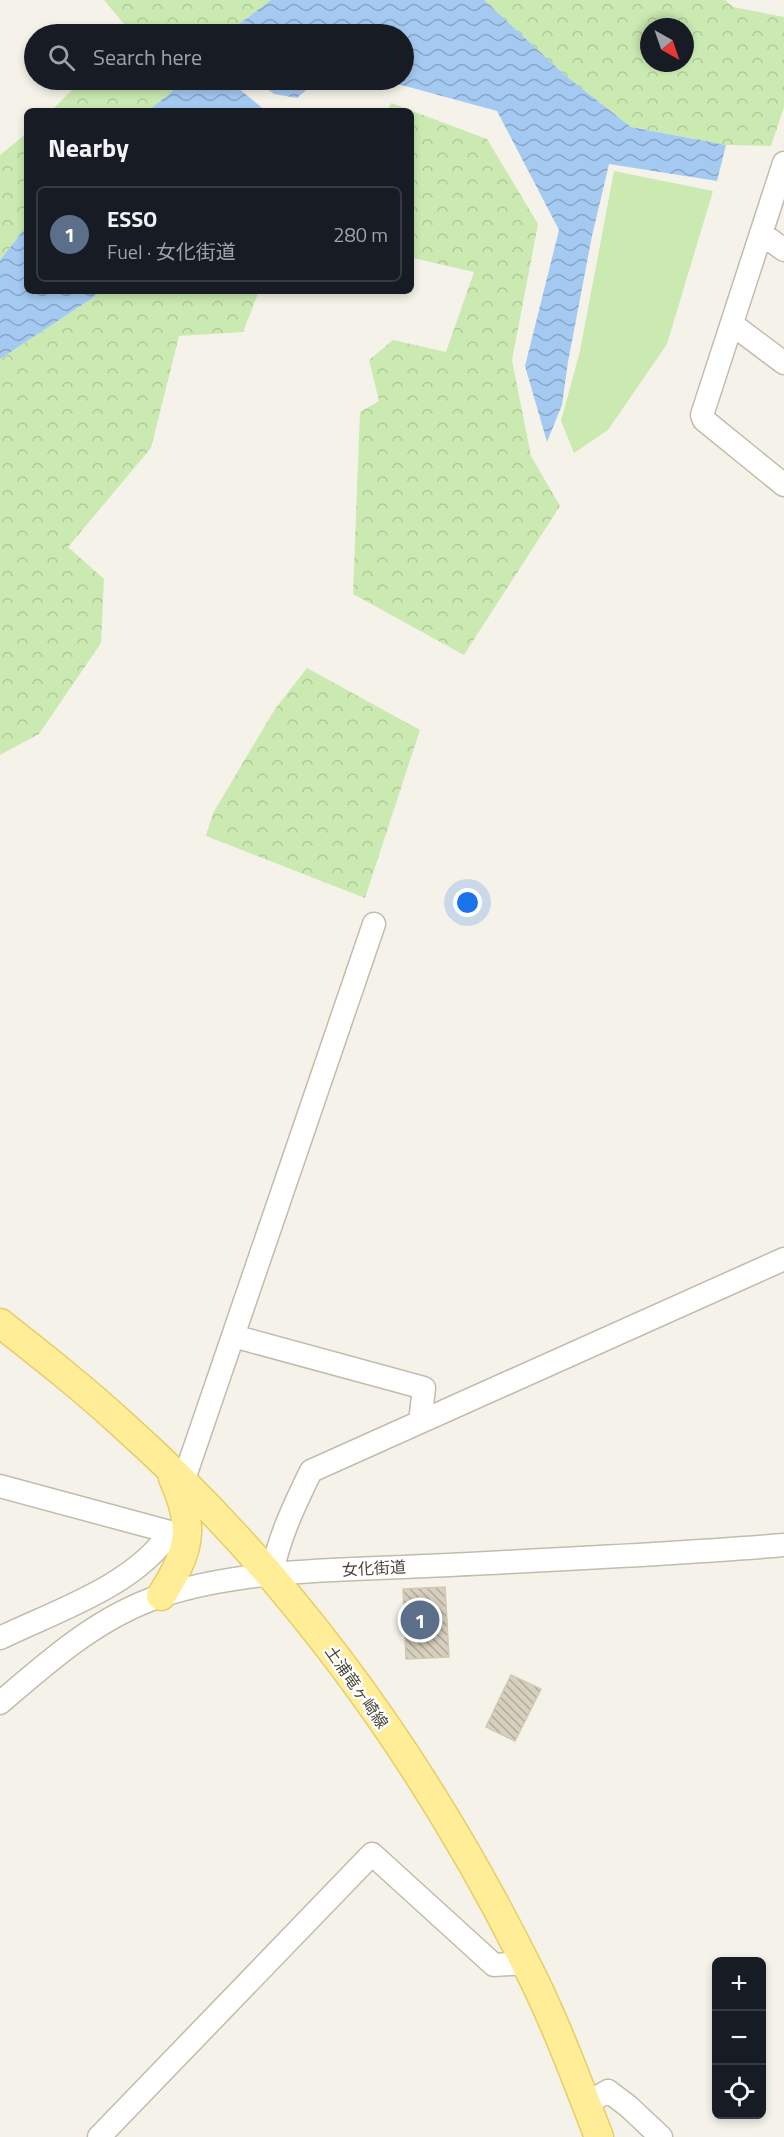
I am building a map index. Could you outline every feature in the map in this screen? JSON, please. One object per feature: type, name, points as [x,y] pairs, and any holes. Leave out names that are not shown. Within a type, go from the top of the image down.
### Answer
[{"type":"main road","name":"土浦竜ヶ崎線","points":[[0,1323],[90,1395],[175,1474],[271,1576],[315,1629],[355,1683],[432,1796],[484,1883],[526,1963],[566,2051],[599,2137]]},
{"type":"main road","points":[[161,1596],[177,1571],[188,1533],[175,1474]]},
{"type":"street","points":[[784,163],[702,415],[704,420],[784,485]]},
{"type":"street","points":[[761,233],[784,250]]},
{"type":"street","points":[[732,324],[784,363]]},
{"type":"street","points":[[175,1474],[233,1336],[374,924]]},
{"type":"street","points":[[271,1576],[284,1527],[311,1471],[784,1258]]},
{"type":"street","points":[[233,1336],[424,1388],[420,1422]]},
{"type":"street","points":[[0,1486],[170,1532],[160,1547],[138,1567],[113,1584],[0,1638]]},
{"type":"street","name":"女化街道","points":[[0,1703],[59,1652],[126,1610],[161,1596],[201,1585],[348,1569],[659,1555],[784,1545]]},
{"type":"street","points":[[113,1584],[126,1610]]},
{"type":"street","points":[[99,2137],[372,1854],[494,1965],[526,1963]]},
{"type":"street","points":[[586,2104],[608,2091],[661,2137]]},
{"type":"green space","points":[[104,0],[271,0],[239,24],[124,24]]},
{"type":"green space","points":[[484,0],[725,0],[733,7],[784,17],[784,107],[771,146],[726,145],[631,127],[566,76]]},
{"type":"green space","points":[[72,90],[174,90],[152,108],[54,108]]},
{"type":"green space","points":[[391,103],[404,108],[388,108]]},
{"type":"green space","points":[[414,112],[487,139],[538,224],[512,360],[531,456],[560,506],[464,655],[353,594],[360,412],[379,401],[369,360],[393,340],[446,352],[474,272],[414,258]]},
{"type":"green space","points":[[24,135],[24,230],[0,260],[0,155]]},
{"type":"green space","points":[[614,171],[713,191],[667,344],[608,430],[574,453],[561,421],[580,351]]},
{"type":"green space","points":[[97,294],[258,294],[243,332],[179,336],[151,448],[68,547],[104,579],[101,643],[39,734],[0,755],[0,359]]},
{"type":"green space","points":[[307,668],[420,730],[365,898],[206,836],[213,813],[275,709]]},
{"type":"water","points":[[271,0],[484,0],[566,76],[631,127],[726,145],[717,181],[609,164],[592,236],[562,405],[547,442],[525,366],[559,230],[497,111],[414,88],[414,24],[239,24]]},
{"type":"water","points":[[174,90],[240,90],[262,108],[152,108]]},
{"type":"water","points":[[269,90],[306,90],[297,98],[274,94]]},
{"type":"water","points":[[24,230],[24,294],[97,294],[0,359],[0,260]]},
{"type":"building","points":[[445,1587],[449,1657],[406,1659],[403,1589]]},
{"type":"building","points":[[511,1675],[541,1689],[515,1741],[486,1727]]},
{"type":"place","name":"ESSO","points":[[420,1620]]}]
